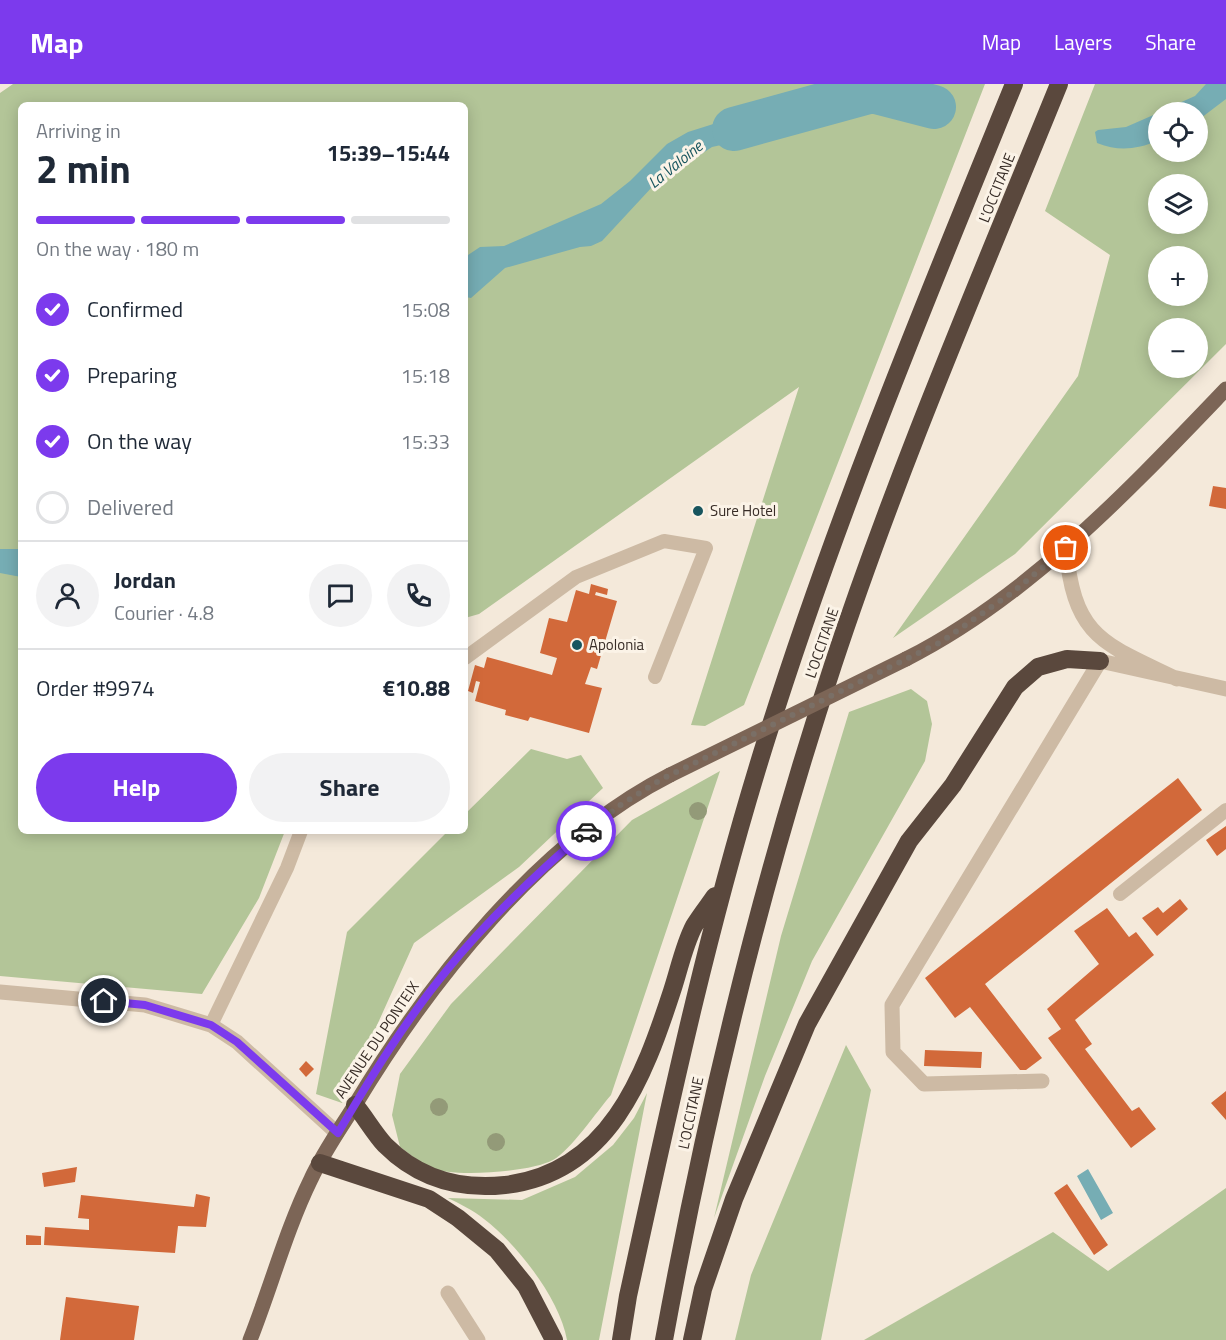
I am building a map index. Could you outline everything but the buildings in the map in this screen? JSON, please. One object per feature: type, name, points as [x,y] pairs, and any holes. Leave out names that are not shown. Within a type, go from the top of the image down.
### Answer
[{"type":"highway","name":"L'OCCITANE","points":[[621,1340],[628,1296],[693,1002],[723,885],[817,583],[881,411],[1014,84]]},
{"type":"highway","name":"L'OCCITANE","points":[[664,1340],[698,1163],[742,975],[779,838],[833,664],[932,395],[1059,84]]},
{"type":"highway","points":[[692,1340],[703,1289],[734,1199],[807,1024],[909,841],[953,785],[1015,687],[1038,667],[1067,659],[1100,661]]},
{"type":"highway","points":[[355,1105],[384,1143],[407,1163],[428,1176],[461,1185],[493,1186],[521,1183],[568,1164],[608,1130],[626,1102],[644,1069],[693,927],[723,885]]},
{"type":"highway","points":[[320,1163],[429,1199],[458,1218],[497,1250],[526,1286],[554,1340]]},
{"type":"main road","points":[[1066,548],[1226,389]]},
{"type":"main road","name":"AVENUE DU PONTEIX","points":[[250,1340],[293,1224],[320,1163],[406,1024],[440,979],[506,905],[596,823],[670,775],[941,642],[1013,592],[1066,548]]},
{"type":"street","points":[[1066,548],[1072,594],[1085,623],[1110,646],[1177,679]]},
{"type":"street","points":[[1042,1081],[924,1084],[893,1052],[892,1005],[1100,661],[1226,689]]},
{"type":"street","points":[[0,992],[145,1005],[211,1025],[237,1042],[338,1133]]},
{"type":"street","points":[[448,1293],[478,1340]]},
{"type":"lane","points":[[468,656],[576,577],[664,541],[706,548],[656,677]]},
{"type":"lane","points":[[1120,894],[1226,810]]},
{"type":"lane","points":[[211,1025],[287,868],[300,834]]},
{"type":"green space","points":[[13,84],[985,84],[744,705],[705,726],[691,725],[799,387],[479,614],[468,617],[468,102],[18,102],[18,834],[284,834],[259,898],[202,994],[0,976],[0,93]]},
{"type":"green space","points":[[1095,84],[1226,84],[1226,344],[1208,362],[1208,318],[1148,318],[1148,378],[1192,378],[1015,554],[893,638],[1078,376],[1110,255],[1045,211]]},
{"type":"green space","points":[[911,689],[927,701],[932,724],[925,761],[812,961],[765,1076],[714,1218],[781,936],[849,712]]},
{"type":"green space","points":[[531,749],[567,759],[581,755],[603,788],[519,867],[414,943],[342,1103],[316,1094],[347,932],[445,834],[468,834],[468,811]]},
{"type":"green space","points":[[720,771],[611,1095],[575,1140],[560,1155],[542,1164],[528,1168],[474,1173],[457,1173],[431,1168],[400,1147],[392,1115],[400,1074],[451,1004],[632,820]]},
{"type":"green space","points":[[846,1045],[871,1090],[821,1340],[735,1340],[751,1275]]},
{"type":"green space","points":[[647,1093],[599,1340],[567,1340],[556,1307],[523,1257],[484,1219],[448,1198],[522,1200],[575,1177],[613,1145],[634,1118]]},
{"type":"green space","points":[[1226,1188],[1226,1340],[864,1340],[1053,1232],[1108,1271]]},
{"type":"water","points":[[856,84],[887,86],[917,95],[934,107],[934,112],[924,118],[896,105],[870,101],[807,126],[712,147],[653,186],[602,241],[591,246],[505,268],[471,298],[468,298],[468,255],[480,247],[504,246],[601,204],[630,181],[667,144],[688,132],[726,120],[795,112],[836,97]]},
{"type":"water","points":[[1206,84],[1226,84],[1226,99],[1208,113],[1208,102],[1182,102],[1195,96]]},
{"type":"water","points":[[1148,117],[1148,144],[1113,148],[1097,143],[1095,132],[1098,130],[1126,127]]},
{"type":"water","points":[[0,549],[18,549],[18,576],[0,573]]},
{"type":"water","points":[[1088,1169],[1113,1213],[1101,1220],[1077,1176]]},
{"type":"waterway","name":"La Valoine","points":[[734,129],[872,91],[934,107]]},
{"type":"way so far","points":[[586,831],[619,806],[660,780],[941,642],[1013,592],[1066,548]]},
{"type":"place","name":"Sure Hotel","points":[[698,511]]},
{"type":"place","name":"Apolonia","points":[[577,645]]},
{"type":"route","points":[[104,1001],[145,1005],[211,1025],[237,1042],[338,1133],[406,1024],[447,970],[506,905],[586,831]]}]
